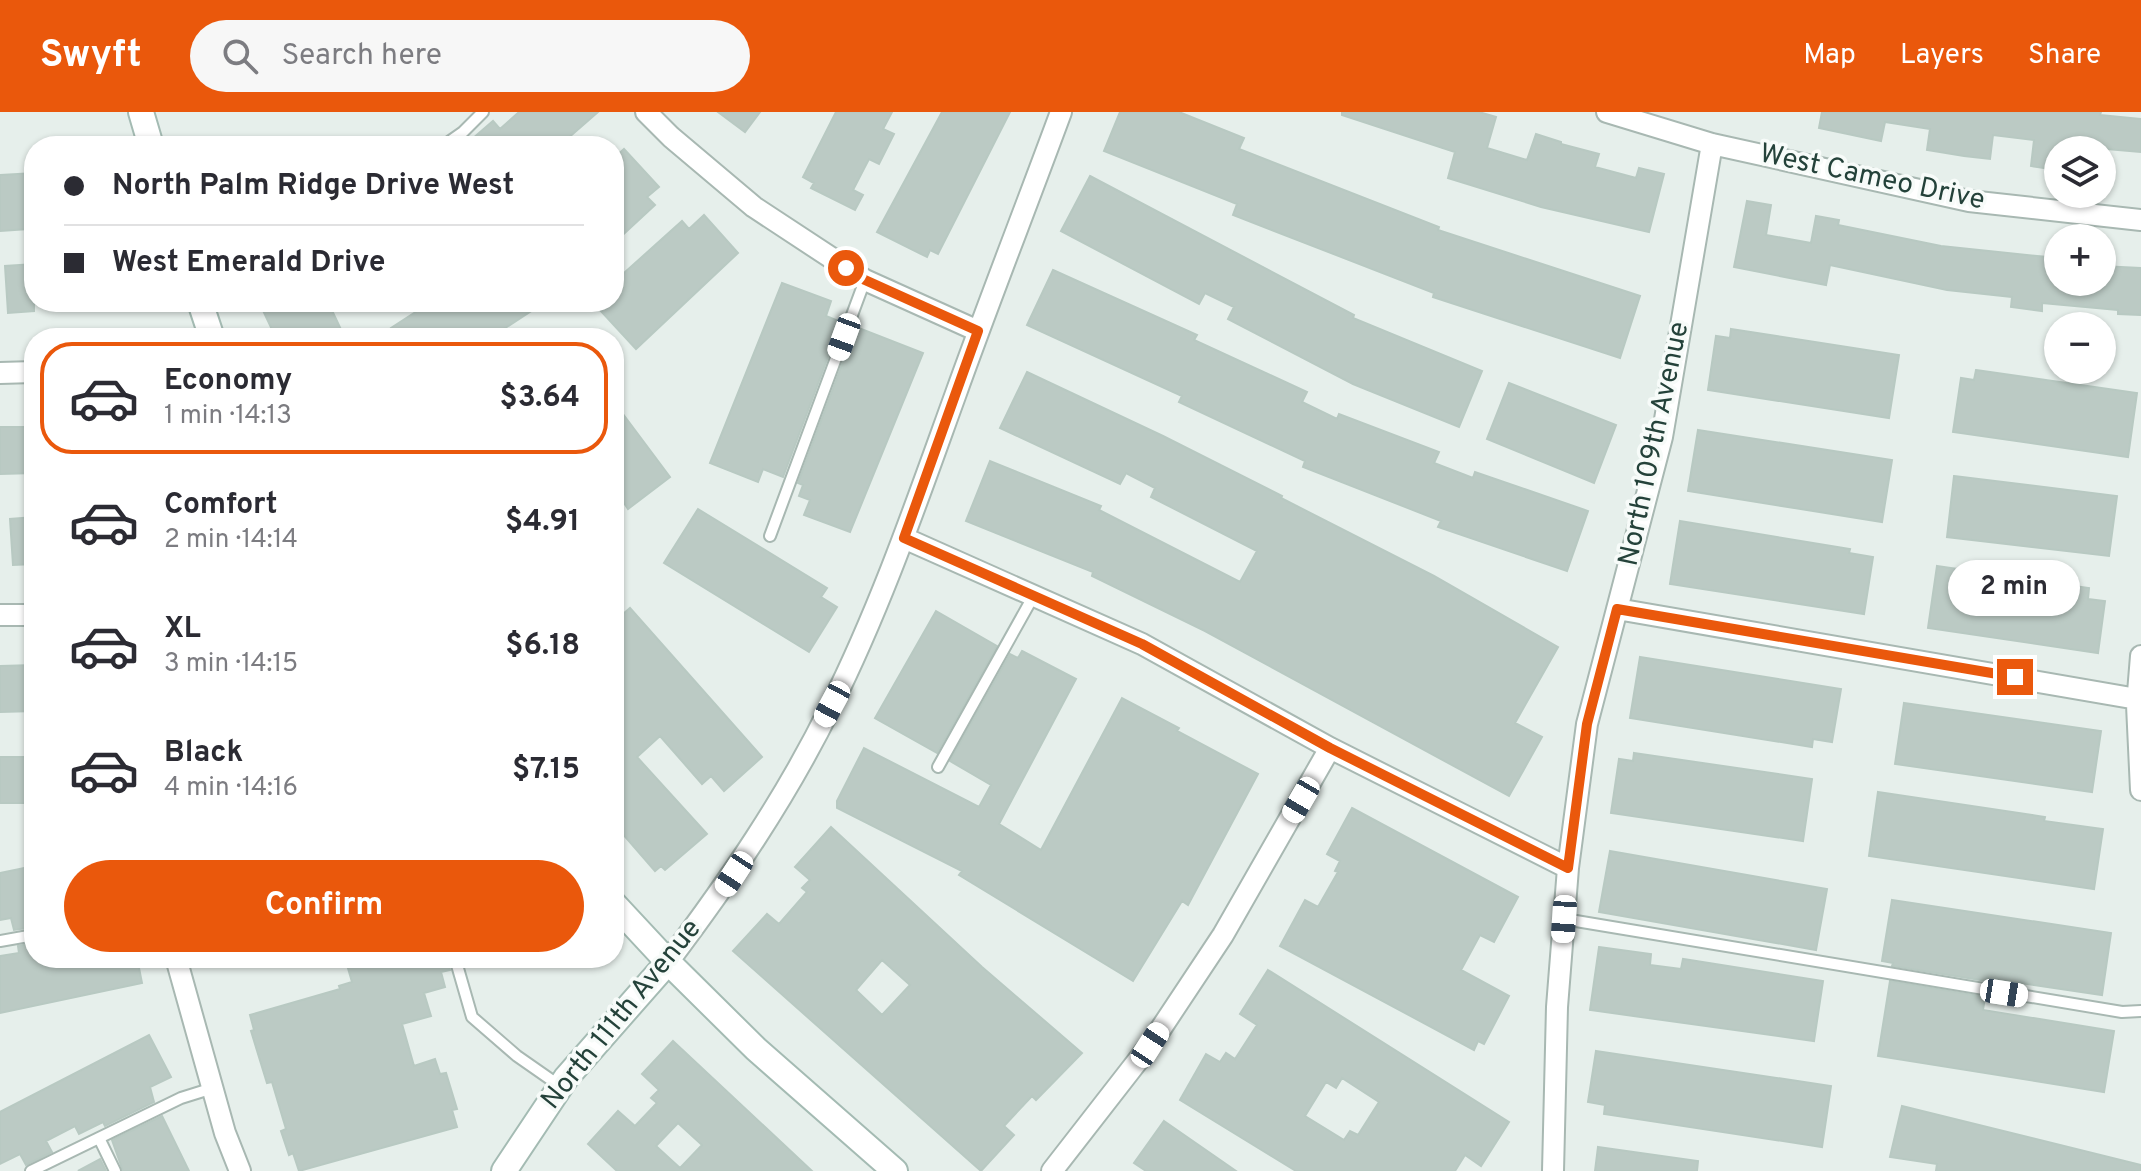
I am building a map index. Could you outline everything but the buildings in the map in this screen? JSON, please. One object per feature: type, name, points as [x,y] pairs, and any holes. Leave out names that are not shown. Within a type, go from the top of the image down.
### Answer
[{"type":"street","points":[[141,112],[148,136]]},
{"type":"street","points":[[646,112],[754,207],[865,280],[978,331]]},
{"type":"street","name":"North 111th Avenue","points":[[504,1171],[560,1086],[668,962],[722,891],[808,752],[904,538],[1061,112]]},
{"type":"street","name":"West Cameo Drive","points":[[1607,112],[1712,144],[1969,201],[2141,220]]},
{"type":"street","name":"North 109th Avenue","points":[[1553,1171],[1557,1007],[1568,868],[1587,724],[1662,437],[1712,144]]},
{"type":"street","points":[[0,373],[24,372]]},
{"type":"street","points":[[904,538],[1142,644],[1330,748],[1568,868]]},
{"type":"street","points":[[1617,609],[2137,699]]},
{"type":"street","points":[[0,615],[24,615]]},
{"type":"street","points":[[2141,656],[2137,699],[2141,790]]},
{"type":"street","points":[[1052,1171],[1150,1045],[1223,935],[1330,748]]},
{"type":"street","points":[[624,915],[756,1049],[895,1171]]},
{"type":"street","points":[[179,968],[240,1171]]},
{"type":"lane","points":[[457,136],[483,112]]},
{"type":"lane","points":[[770,536],[865,280]]},
{"type":"lane","points":[[938,767],[1034,595]]},
{"type":"lane","points":[[1564,919],[2122,1012],[2141,1011]]},
{"type":"lane","points":[[0,941],[24,937]]},
{"type":"lane","points":[[458,968],[472,1017],[517,1056],[560,1086]]},
{"type":"lane","points":[[31,1171],[181,1098],[213,1088]]},
{"type":"lane","points":[[99,1138],[115,1171]]},
{"type":"route","points":[[846,268],[865,280],[978,331],[904,538],[1142,644],[1330,748],[1568,868],[1587,724],[1617,609],[2015,677]]}]
